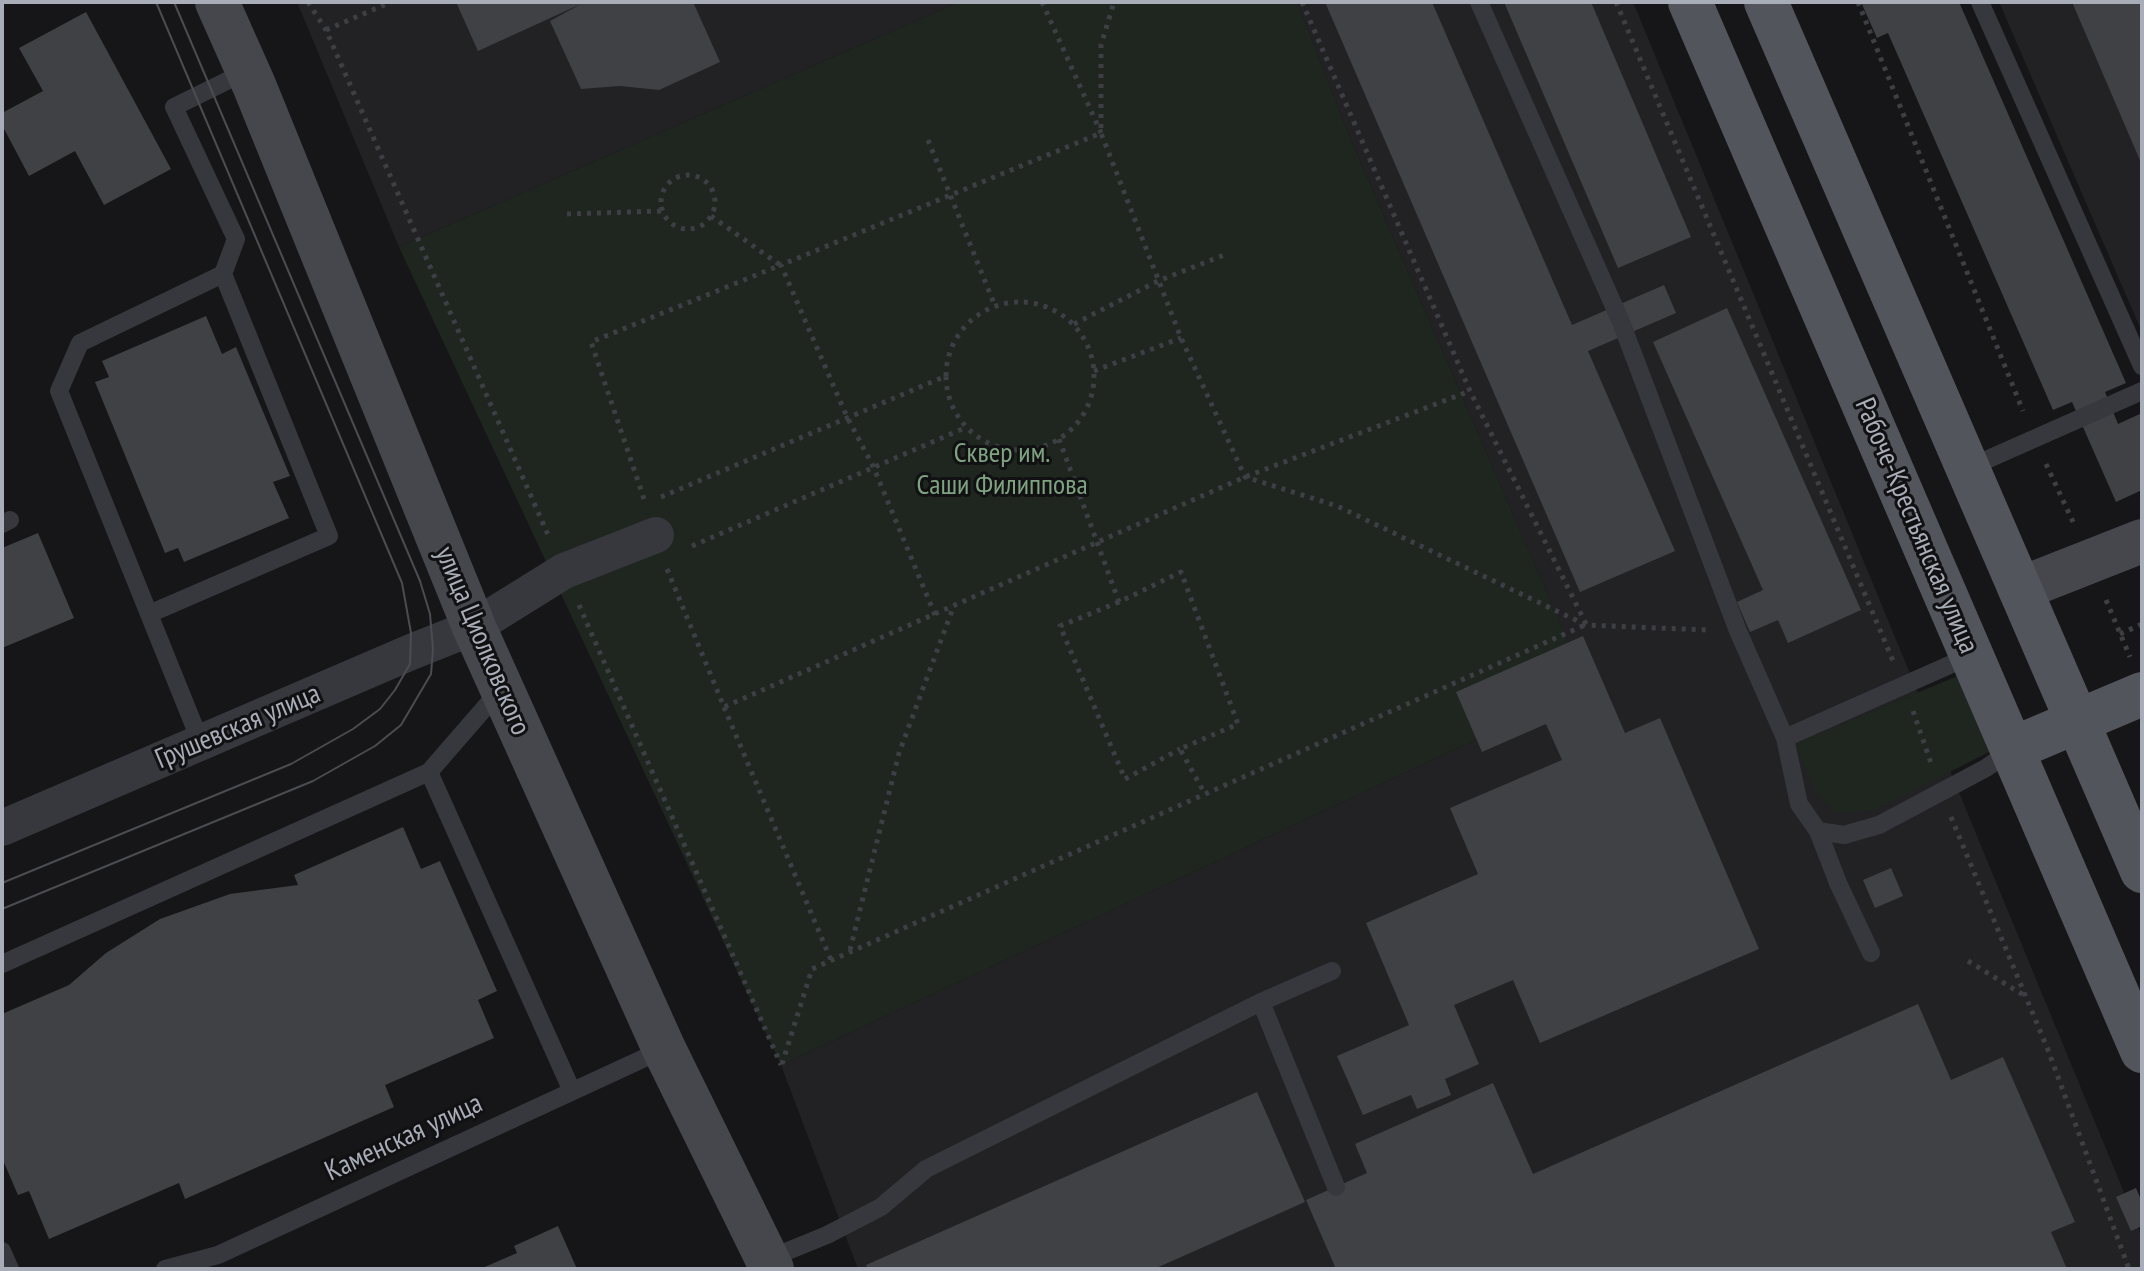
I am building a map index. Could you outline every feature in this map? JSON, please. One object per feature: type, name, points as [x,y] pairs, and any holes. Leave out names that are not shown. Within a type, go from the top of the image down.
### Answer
[{"type":"main road","name":"Рабоче-Крестьянская улица","points":[[1690,2],[2142,1051]]},
{"type":"main road","points":[[1766,2],[2142,871]]},
{"type":"main road","points":[[2012,749],[2142,694]]},
{"type":"street","name":"улица Циолковского","points":[[217,2],[474,627],[664,1049],[770,1264]]},
{"type":"street","name":"Грушевская улица","points":[[2,828],[474,627],[564,571],[655,532]]},
{"type":"street","points":[[2020,589],[2142,541]]},
{"type":"lane","points":[[1479,2],[1621,322],[1738,631],[1785,738],[1799,804],[1818,831],[1871,953]]},
{"type":"lane","points":[[1980,2],[2142,366]]},
{"type":"lane","points":[[149,614],[329,536],[223,274],[236,239],[174,107],[247,71]]},
{"type":"lane","points":[[201,743],[59,391],[80,343],[223,274]]},
{"type":"lane","points":[[1968,468],[2142,391]]},
{"type":"lane","points":[[1785,738],[1972,655]]},
{"type":"lane","points":[[2,964],[429,772],[502,688]]},
{"type":"lane","points":[[1818,831],[1844,835],[1879,825],[1986,768],[2012,749]]},
{"type":"lane","points":[[429,772],[572,1091]]},
{"type":"lane","points":[[770,1264],[881,1207],[926,1169],[1261,1002],[1332,971]]},
{"type":"lane","points":[[1261,1002],[1336,1187]]},
{"type":"lane","name":"Каменская улица","points":[[165,1269],[218,1255],[664,1049]]},
{"type":"lane","points":[[2,1251],[10,1269]]},
{"type":"path","points":[[308,2],[326,30],[781,1065],[812,969],[1586,625]]},
{"type":"path","points":[[326,30],[391,2]]},
{"type":"path","points":[[1042,2],[1101,133],[1181,338],[1245,477],[1337,506],[1586,625],[1738,631]]},
{"type":"path","points":[[1101,133],[1101,45],[1114,2]]},
{"type":"path","points":[[1302,2],[1470,391],[1586,625]]},
{"type":"path","points":[[1616,2],[1904,685],[1940,791],[2025,996],[2129,1269]]},
{"type":"path","points":[[1858,2],[2035,439],[2072,520]]},
{"type":"path","points":[[831,960],[724,707],[655,532],[591,342],[1101,133]]},
{"type":"path","points":[[928,140],[995,306]]},
{"type":"path","points":[[699,178],[712,190],[715,198],[711,216],[690,230],[673,225],[662,211],[666,185],[673,179],[699,178]]},
{"type":"path","points":[[567,214],[662,211]]},
{"type":"path","points":[[711,216],[781,265],[847,417],[873,466],[935,615]]},
{"type":"path","points":[[1074,324],[1158,281],[1224,255]]},
{"type":"path","points":[[1011,302],[1045,306],[1074,324],[1088,346],[1094,371],[1086,410],[1059,439],[1040,447],[1020,450],[983,440],[967,427],[948,394],[946,376],[950,354],[960,333],[975,317],[995,306],[1011,302]]},
{"type":"path","points":[[1094,371],[1181,338]]},
{"type":"path","points":[[655,532],[847,417],[946,376]]},
{"type":"path","points":[[724,707],[1245,477],[1470,391]]},
{"type":"path","points":[[655,532],[873,466],[967,427]]},
{"type":"path","points":[[1059,439],[1119,602]]},
{"type":"path","points":[[1181,572],[1238,724],[1180,749],[1125,779],[1060,626],[1119,602],[1181,572]]},
{"type":"path","points":[[850,951],[899,753],[953,607]]},
{"type":"path","points":[[2120,634],[2142,624]]},
{"type":"path","points":[[1180,749],[1205,794]]},
{"type":"path","points":[[1968,961],[2025,996]]},
{"type":"shaded area","points":[[297,2],[959,2],[399,247]]},
{"type":"shaded area","points":[[1297,2],[1633,2],[2142,1236],[2142,1269],[858,1269],[781,1065],[1588,687],[1350,138]]},
{"type":"shaded area","points":[[1999,2],[2142,2],[2142,332]]},
{"type":"green space","name":"Сквер им. Саши Филиппова","points":[[959,2],[1297,2],[1350,138],[1588,687],[781,1065],[399,247]]},
{"type":"green space","points":[[1960,675],[1991,751],[1875,810],[1836,813],[1815,791],[1795,744]]},
{"type":"building","points":[[456,2],[693,2],[720,62],[659,90],[620,86],[581,89],[550,21],[581,4],[478,51]]},
{"type":"building","points":[[1325,2],[1432,2],[1572,325],[1664,285],[1676,313],[1588,351],[1675,551],[1580,592]]},
{"type":"building","points":[[1504,2],[1591,2],[1691,237],[1618,268]]},
{"type":"building","points":[[1861,2],[1959,2],[2126,383],[2105,392],[2118,424],[2142,413],[2142,490],[2116,502],[2072,402],[2053,410],[1888,33],[1877,38]]},
{"type":"building","points":[[2072,2],[2142,2],[2142,165]]},
{"type":"building","points":[[86,12],[171,169],[104,205],[75,151],[29,176],[2,125],[2,113],[43,91],[19,48]]},
{"type":"building","points":[[1727,308],[1861,610],[1788,643],[1778,620],[1750,632],[1737,602],[1763,590],[1653,342]]},
{"type":"building","points":[[206,316],[222,354],[236,347],[290,476],[273,482],[289,518],[184,562],[178,548],[165,553],[95,382],[109,377],[102,361]]},
{"type":"building","points":[[38,533],[74,618],[2,648],[2,548]]},
{"type":"building","points":[[1583,636],[1625,733],[1660,718],[1759,949],[1540,1043],[1513,980],[1454,1005],[1479,1064],[1445,1079],[1451,1095],[1417,1109],[1411,1095],[1363,1115],[1337,1056],[1409,1025],[1366,923],[1478,874],[1450,808],[1562,760],[1546,724],[1482,752],[1456,692]]},
{"type":"building","points":[[403,827],[421,869],[440,861],[497,991],[478,1000],[494,1038],[385,1085],[394,1107],[185,1199],[179,1183],[49,1239],[29,1191],[18,1195],[2,1158],[2,1014],[69,985],[106,953],[160,919],[230,894],[298,885],[294,875]]},
{"type":"building","points":[[1891,868],[1903,896],[1875,908],[1863,880]]},
{"type":"building","points":[[1918,1004],[1951,1080],[2003,1057],[2075,1222],[2051,1232],[2067,1269],[1336,1269],[1306,1200],[1367,1173],[1355,1144],[1493,1083],[1533,1174]]},
{"type":"building","points":[[1257,1092],[1305,1202],[1154,1269],[868,1269],[866,1265]]},
{"type":"building","points":[[2136,1188],[2142,1202],[2142,1226],[2131,1231],[2116,1197]]},
{"type":"building","points":[[558,1226],[577,1269],[480,1269],[517,1253],[514,1246]]},
{"type":"tram line","points":[[2,883],[291,764],[353,729],[380,709],[410,664],[411,633],[402,583],[156,2]]},
{"type":"tram line","points":[[2,909],[313,781],[375,746],[401,725],[431,674],[433,649],[430,614],[420,581],[174,2]]}]
